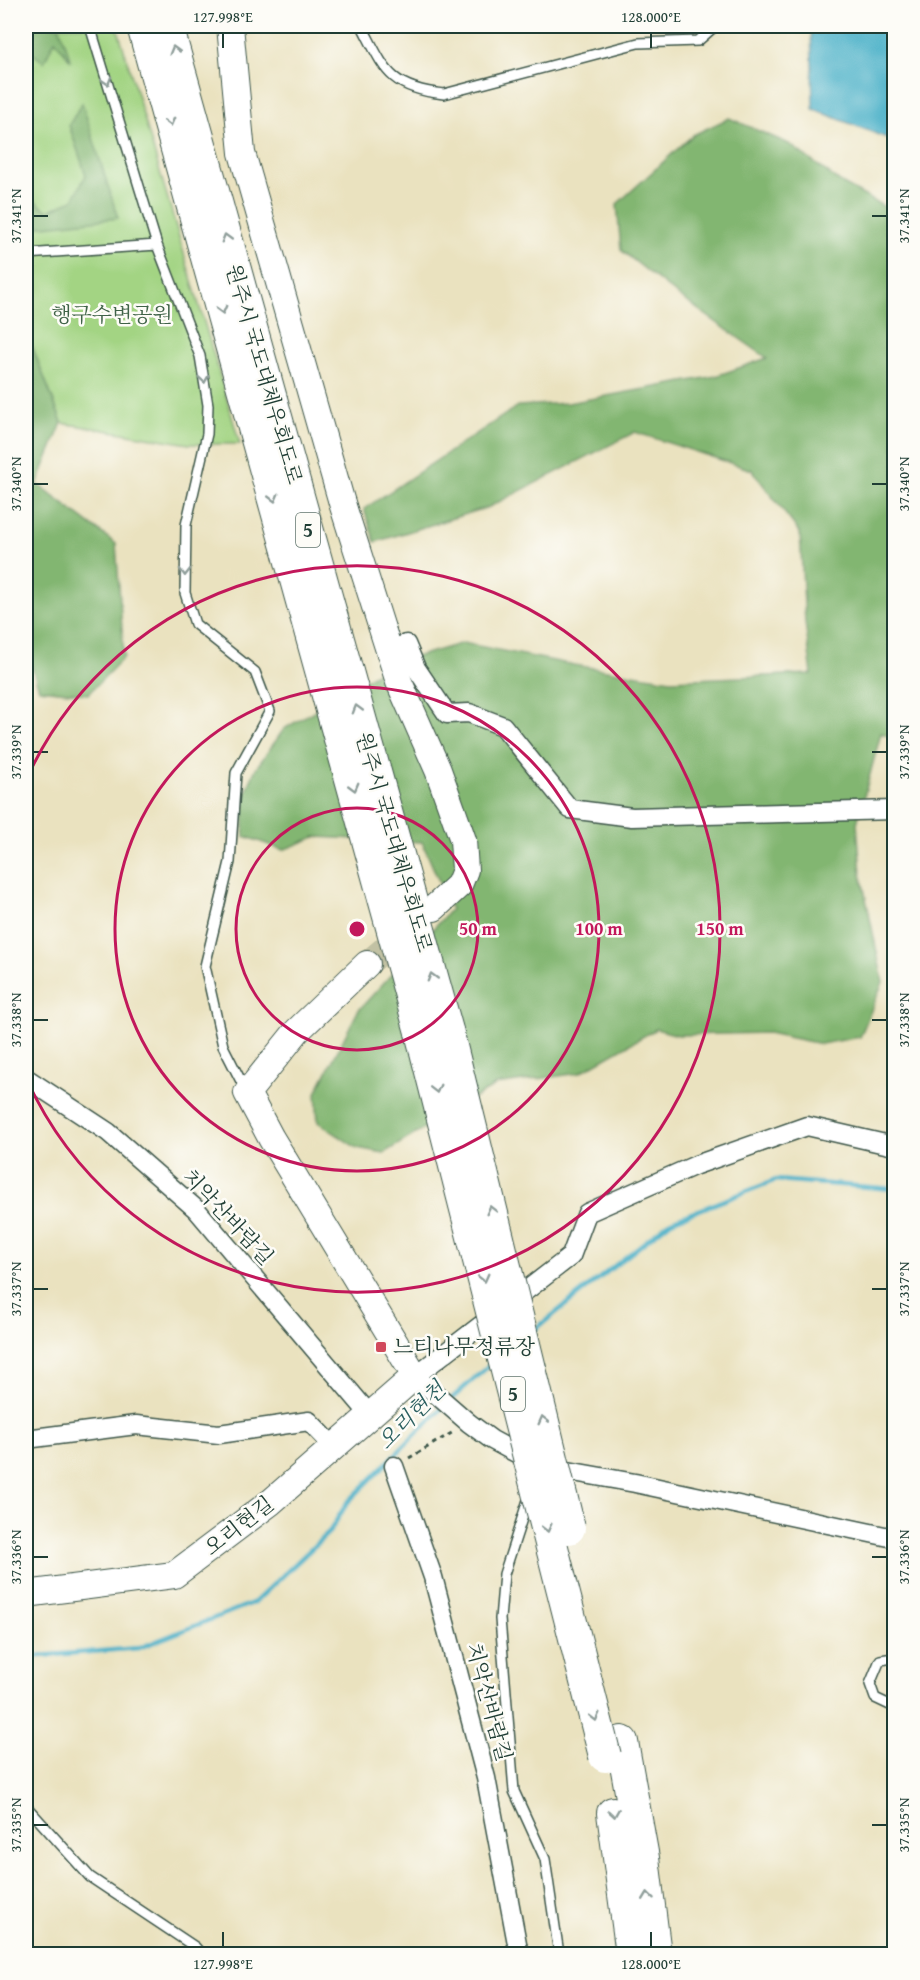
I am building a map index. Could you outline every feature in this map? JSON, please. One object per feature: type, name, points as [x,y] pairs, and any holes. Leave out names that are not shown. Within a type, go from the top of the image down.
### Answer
[{"type":"highway","name":"원주시 국도대체우회도로","points":[[143,26],[435,1033]]},
{"type":"highway","name":"원주시 국도대체우회도로","points":[[167,26],[435,1033]]},
{"type":"highway","name":"5","points":[[435,1033],[613,1749],[643,1858],[655,1954]]},
{"type":"highway","name":"5","points":[[613,1749],[632,1954]]},
{"type":"street","points":[[230,26],[242,153],[342,503],[399,682],[438,770],[463,840],[465,870],[459,885],[434,908]]},
{"type":"street","points":[[389,650],[406,644],[416,668],[447,714],[469,714],[503,726],[570,809],[632,817],[894,810]]},
{"type":"street","points":[[367,964],[297,1031],[247,1093],[271,1138],[423,1382],[466,1421],[492,1440],[540,1466],[635,1483],[894,1538]]},
{"type":"street","name":"치악산바람길","points":[[26,1078],[108,1132],[196,1209],[370,1415]]},
{"type":"street","points":[[423,1382],[571,1257],[587,1213],[696,1165],[807,1126],[894,1146]]},
{"type":"street","name":"오리현길","points":[[26,1594],[174,1575],[272,1502],[370,1415],[423,1382]]},
{"type":"street","points":[[26,1439],[136,1425],[219,1434],[309,1421],[334,1447]]},
{"type":"street","name":"치악산바람길","points":[[394,1466],[434,1577],[486,1778],[519,1954]]},
{"type":"lane","points":[[90,26],[157,245],[200,356],[208,405],[207,434],[186,525],[185,593],[195,624],[255,672],[270,711],[236,772],[230,862],[205,966],[223,1046],[247,1093]]},
{"type":"lane","points":[[362,26],[386,72],[417,91],[444,94],[638,42],[698,41],[715,26]]},
{"type":"lane","points":[[26,254],[157,245]]},
{"type":"lane","points":[[540,1466],[504,1574],[500,1619],[514,1791],[545,1859],[558,1954]]},
{"type":"lane","points":[[894,1658],[880,1660],[870,1684],[875,1698],[894,1707]]},
{"type":"lane","points":[[26,1806],[90,1876],[195,1947],[201,1954]]},
{"type":"path","points":[[394,1466],[466,1421]]},
{"type":"green space","name":"행구수변공원","points":[[26,26],[117,26],[240,444],[189,444],[62,423],[26,331]]},
{"type":"green space","points":[[34,26],[59,26],[71,61],[55,40],[44,62],[26,49],[35,33]]},
{"type":"green space","points":[[82,103],[118,218],[26,228],[26,200],[32,199],[48,211],[73,200],[86,175],[69,125]]},
{"type":"green space","points":[[729,118],[789,144],[843,184],[894,212],[894,738],[881,733],[857,823],[861,874],[883,982],[860,1037],[821,1044],[768,1033],[678,1035],[656,1029],[579,1073],[496,1085],[384,1153],[357,1148],[318,1122],[316,1093],[358,1011],[451,909],[422,842],[315,837],[283,850],[244,836],[244,797],[256,768],[284,729],[391,664],[463,643],[574,665],[671,680],[812,674],[805,622],[800,533],[752,470],[635,432],[489,507],[375,542],[364,509],[518,406],[568,403],[716,376],[767,358],[676,294],[621,250],[617,204],[693,135]]},
{"type":"green space","points":[[26,331],[62,423],[37,484],[116,544],[124,657],[88,694],[39,689],[26,650]]},
{"type":"water","points":[[811,26],[894,26],[894,141],[813,109]]},
{"type":"waterway","name":"오리현천","points":[[533,1331],[671,1221],[776,1180],[894,1189]]},
{"type":"waterway","name":"오리현천","points":[[450,1400],[493,1362]]},
{"type":"waterway","name":"오리현천","points":[[26,1657],[139,1648],[255,1602],[330,1531],[347,1503],[444,1406]]},
{"type":"tunnel","points":[[367,964],[409,929]]},
{"type":"place","name":"느티나무정류장","points":[[381,1347]]}]
